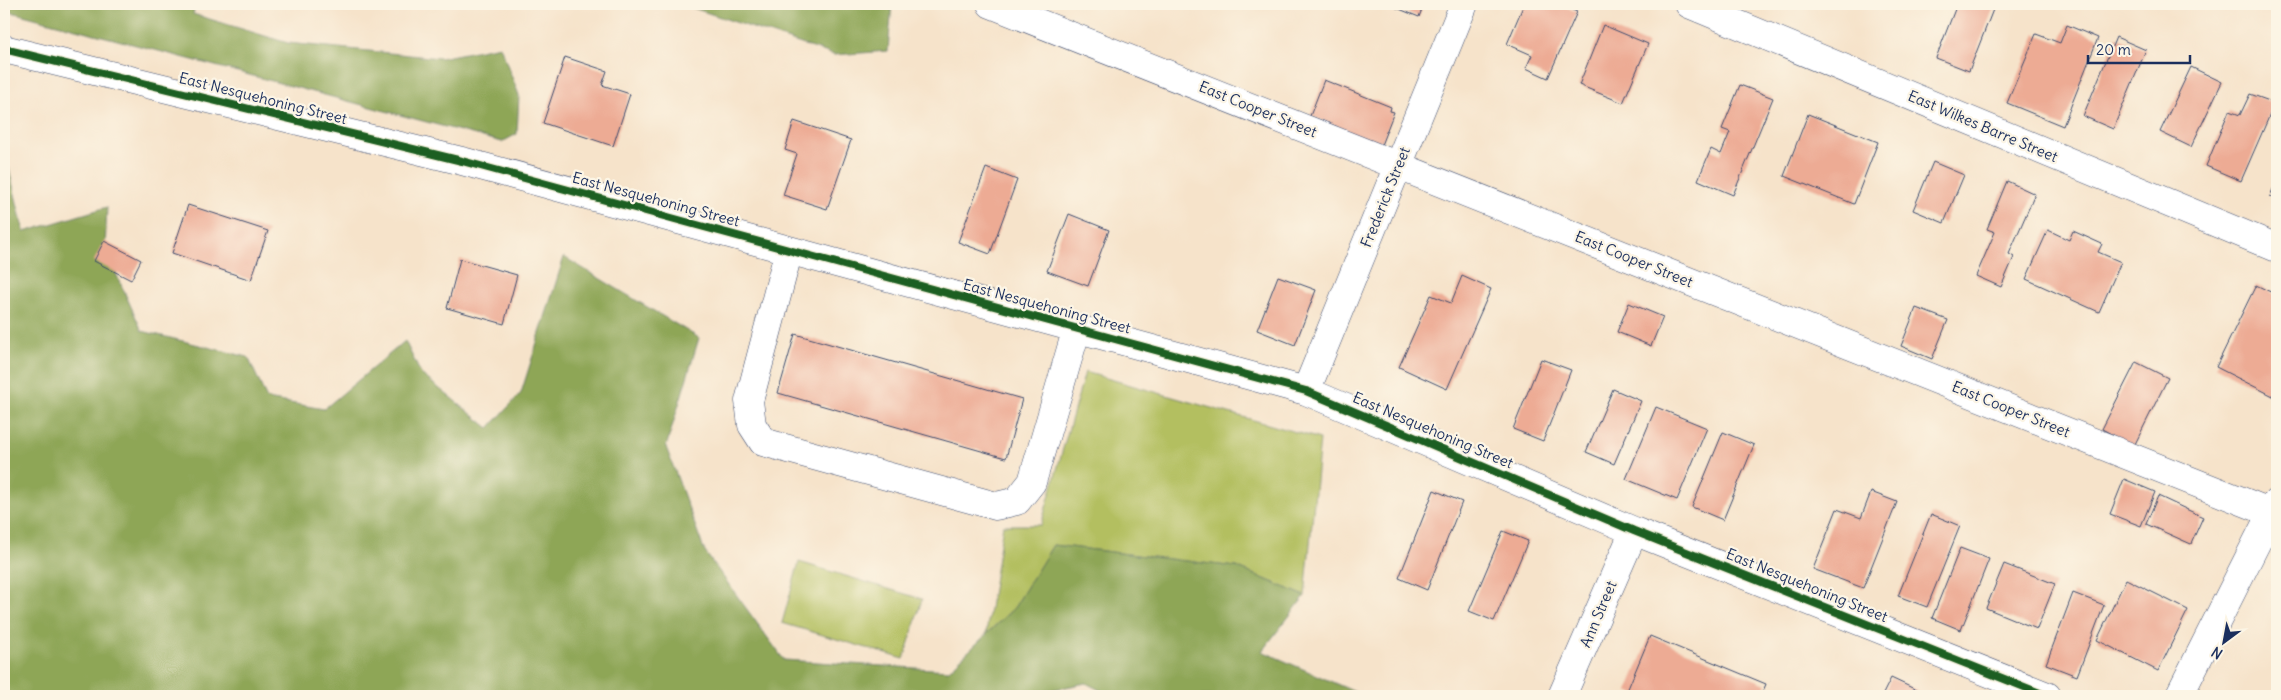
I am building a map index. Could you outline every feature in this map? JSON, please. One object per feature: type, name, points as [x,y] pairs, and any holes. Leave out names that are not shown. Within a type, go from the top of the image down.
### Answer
[{"type":"street","name":"East Cooper Street","points":[[991,4],[2276,510]]},
{"type":"street","name":"Frederick Street","points":[[1306,391],[1464,4]]},
{"type":"street","name":"East Wilkes Barre Street","points":[[1689,4],[2277,248]]},
{"type":"street","name":"East Nesquehoning Street","points":[[4,50],[462,161],[1306,391],[1634,531],[2047,696]]},
{"type":"street","points":[[789,250],[749,401],[752,425],[763,442],[996,506],[1017,501],[1032,482],[1077,328]]},
{"type":"street","points":[[2180,696],[2276,510]]},
{"type":"street","name":"Ann Street","points":[[1562,696],[1634,531]]},
{"type":"green space","points":[[4,4],[196,4],[193,14],[288,43],[440,58],[500,46],[519,95],[517,134],[502,142],[4,10]]},
{"type":"green space","points":[[681,4],[892,4],[888,51],[834,55]]},
{"type":"green space","points":[[4,148],[24,232],[107,207],[105,249],[142,331],[248,357],[267,399],[324,409],[405,341],[421,374],[489,428],[521,393],[564,257],[699,338],[666,447],[705,552],[784,660],[949,670],[1014,608],[1053,545],[1236,567],[1305,596],[1262,651],[1364,696],[1111,696],[1086,683],[1032,694],[1031,696],[4,696]]},
{"type":"green space","points":[[1085,372],[1320,439],[1305,596],[1236,567],[1053,545],[1014,608],[986,634],[1003,525],[1041,525]]},
{"type":"green space","points":[[799,562],[922,599],[904,659],[782,623]]},
{"type":"building","points":[[1387,4],[1424,4],[1419,17]]},
{"type":"building","points":[[1524,4],[1559,4],[1577,12],[1548,78],[1526,68],[1532,55],[1507,44]]},
{"type":"building","points":[[1957,4],[1986,4],[1994,7],[1969,71],[1936,58]]},
{"type":"building","points":[[1603,25],[1648,44],[1623,103],[1579,85]]},
{"type":"building","points":[[2067,25],[2098,38],[2063,126],[2007,103],[2036,34],[2060,43]]},
{"type":"building","points":[[2116,37],[2146,50],[2113,129],[2083,116]]},
{"type":"building","points":[[565,57],[607,71],[602,85],[630,94],[613,146],[543,123]]},
{"type":"building","points":[[2191,67],[2222,82],[2191,147],[2160,132]]},
{"type":"building","points":[[1324,80],[1391,107],[1390,111],[1394,112],[1381,145],[1335,133],[1338,127],[1310,116]]},
{"type":"building","points":[[1740,85],[1773,98],[1733,195],[1698,180],[1711,149],[1721,154],[1730,132],[1722,129]]},
{"type":"building","points":[[2250,94],[2275,103],[2241,181],[2206,166],[2229,111],[2240,115]]},
{"type":"building","points":[[1808,114],[1878,142],[1854,204],[1784,176]]},
{"type":"building","points":[[794,121],[851,140],[827,209],[783,195],[797,154],[785,150]]},
{"type":"building","points":[[1933,162],[1964,175],[1944,223],[1913,210]]},
{"type":"building","points":[[986,168],[1017,180],[990,254],[958,242]]},
{"type":"building","points":[[2277,180],[2277,199],[2270,196]]},
{"type":"building","points":[[2007,181],[2035,194],[2009,254],[2014,257],[2001,287],[1976,276],[1995,232],[1987,229]]},
{"type":"building","points":[[188,205],[268,231],[251,280],[172,253]]},
{"type":"building","points":[[1069,214],[1109,230],[1088,286],[1047,271]]},
{"type":"building","points":[[2048,230],[2069,240],[2073,231],[2102,244],[2098,252],[2121,262],[2099,312],[2026,279]]},
{"type":"building","points":[[104,241],[141,260],[131,280],[94,261]]},
{"type":"building","points":[[460,259],[517,275],[504,324],[447,308]]},
{"type":"building","points":[[1278,276],[1316,290],[1295,345],[1257,330]]},
{"type":"building","points":[[1462,276],[1491,289],[1447,389],[1399,367],[1431,295],[1451,303]]},
{"type":"building","points":[[2256,285],[2277,295],[2277,398],[2216,367]]},
{"type":"building","points":[[1629,303],[1663,317],[1651,346],[1617,332]]},
{"type":"building","points":[[1916,308],[1948,320],[1932,359],[1901,346]]},
{"type":"building","points":[[795,334],[1022,399],[1006,458],[778,393]]},
{"type":"building","points":[[1541,359],[1571,370],[1543,441],[1513,429]]},
{"type":"building","points":[[2136,362],[2168,378],[2134,446],[2102,429]]},
{"type":"building","points":[[1613,389],[1641,401],[1614,464],[1586,452]]},
{"type":"building","points":[[1656,407],[1707,428],[1677,500],[1626,479]]},
{"type":"building","points":[[1723,432],[1754,445],[1723,520],[1692,507]]},
{"type":"building","points":[[2124,479],[2155,492],[2141,526],[2110,514]]},
{"type":"building","points":[[1434,490],[1462,502],[1427,590],[1399,578]]},
{"type":"building","points":[[1871,492],[1897,502],[1863,588],[1813,569],[1837,509],[1861,518]]},
{"type":"building","points":[[2158,496],[2203,517],[2191,544],[2146,524]]},
{"type":"building","points":[[1931,514],[1960,526],[1927,607],[1898,596]]},
{"type":"building","points":[[1503,531],[1528,541],[1494,621],[1469,611]]},
{"type":"building","points":[[1960,548],[1989,559],[1961,630],[1932,618]]},
{"type":"building","points":[[2004,564],[2055,584],[2037,629],[1986,608]]},
{"type":"building","points":[[2126,579],[2188,610],[2158,671],[2097,640]]},
{"type":"building","points":[[2073,593],[2104,605],[2077,676],[2046,664]]},
{"type":"building","points":[[1650,636],[1766,684],[1761,696],[1639,696],[1627,691]]},
{"type":"building","points":[[1891,678],[1923,693],[1922,696],[1882,696]]},
{"type":"cycle path","points":[[4,49],[462,161],[1306,391],[1634,531],[2047,696]]}]
